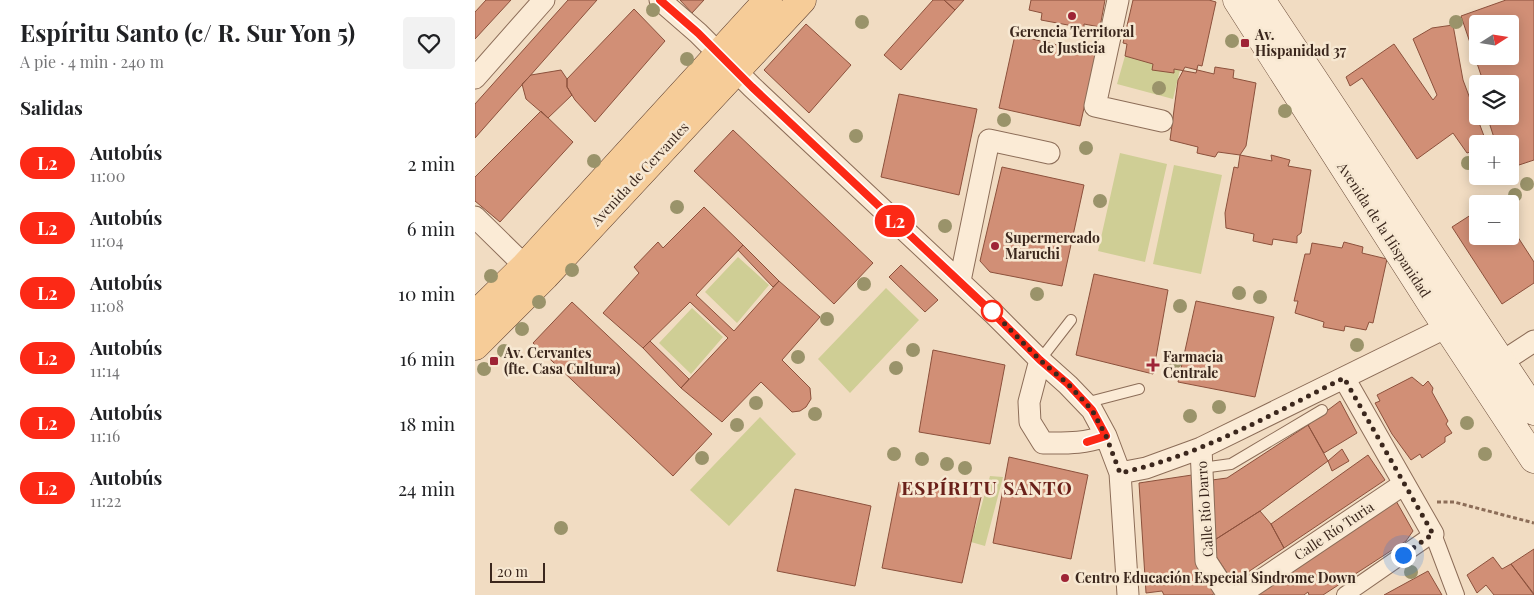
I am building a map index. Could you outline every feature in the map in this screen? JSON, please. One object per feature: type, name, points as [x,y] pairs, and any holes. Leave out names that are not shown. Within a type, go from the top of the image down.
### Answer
[{"type":"main road","name":"Avenida de Cervantes","points":[[475,346],[545,276],[727,61],[768,0]]},
{"type":"main road","name":"Avenida de Cervantes","points":[[475,315],[727,61],[802,0]]},
{"type":"main road","name":"Avenida de la Hispanidad","points":[[1237,0],[1534,459]]},
{"type":"main road","name":"Avenida de la Hispanidad","points":[[1261,0],[1534,411]]},
{"type":"street","points":[[475,78],[544,0]]},
{"type":"street","points":[[660,0],[698,33],[752,87],[960,281],[1040,360],[1068,384],[1092,410],[1106,436],[1120,473],[1127,595]]},
{"type":"street","points":[[1118,0],[1095,106],[1162,121]]},
{"type":"street","points":[[960,281],[989,140],[1049,153]]},
{"type":"street","points":[[475,217],[525,266]]},
{"type":"street","points":[[1120,473],[1202,458],[1344,378],[1447,327]]},
{"type":"street","points":[[1475,368],[1491,369],[1534,341]]},
{"type":"street","points":[[1040,360],[1029,402],[1030,422],[1043,443],[1080,443],[1106,436]]},
{"type":"street","points":[[1344,378],[1433,534],[1456,595]]},
{"type":"street","name":"Calle Río Darro","points":[[1202,458],[1206,561],[1228,595]]},
{"type":"street","name":"Calle Río Turia","points":[[1239,595],[1409,493]]},
{"type":"street","points":[[1345,595],[1433,534]]},
{"type":"lane","points":[[1040,360],[1071,320]]},
{"type":"lane","points":[[1085,403],[1139,389]]},
{"type":"lane","points":[[1202,458],[1231,464],[1322,410]]},
{"type":"path","points":[[1409,493],[1454,502],[1534,523]]},
{"type":"shaded area","points":[[1125,56],[1180,70],[1173,99],[1117,84]]},
{"type":"shaded area","points":[[1120,153],[1167,164],[1145,262],[1098,251]]},
{"type":"shaded area","points":[[1174,165],[1222,175],[1201,274],[1153,264]]},
{"type":"shaded area","points":[[738,257],[769,285],[737,323],[705,292]]},
{"type":"shaded area","points":[[886,288],[919,320],[850,393],[818,359]]},
{"type":"shaded area","points":[[692,308],[723,337],[691,374],[659,343]]},
{"type":"shaded area","points":[[760,417],[796,454],[729,526],[690,490]]},
{"type":"shaded area","points":[[990,476],[1003,477],[985,546],[971,542]]},
{"type":"building","points":[[486,0],[511,0],[475,39],[475,12]]},
{"type":"building","points":[[568,0],[597,0],[475,138],[475,104]]},
{"type":"building","points":[[680,0],[704,0],[692,13]]},
{"type":"building","points":[[933,0],[944,0],[955,10],[901,70],[884,55]]},
{"type":"building","points":[[944,0],[964,0],[955,10]]},
{"type":"building","name":"Gerencia Territoral de Justicia","points":[[1031,0],[1105,0],[1100,27],[1084,24],[1084,28],[1041,20],[1042,13],[1029,10]]},
{"type":"building","points":[[1133,0],[1209,0],[1216,2],[1202,66],[1198,65],[1196,73],[1174,69],[1174,73],[1152,70],[1153,64],[1125,56],[1127,44],[1123,43]]},
{"type":"building","points":[[1506,0],[1534,0],[1534,160],[1519,165],[1519,135],[1493,135],[1490,125],[1519,125],[1519,75],[1481,75],[1478,65],[1519,65],[1519,15],[1469,15],[1469,40],[1461,16]]},
{"type":"building","points":[[634,9],[665,41],[595,122],[575,100],[567,87],[567,79]]},
{"type":"building","points":[[806,24],[851,65],[809,113],[764,70]]},
{"type":"building","points":[[1453,25],[1463,80],[1469,96],[1469,125],[1480,125],[1484,135],[1469,135],[1469,152],[1467,153],[1453,133],[1417,159],[1362,78],[1350,86],[1346,77],[1394,44],[1433,100],[1437,95],[1413,39],[1432,28]]},
{"type":"building","points":[[1015,35],[1096,54],[1080,126],[999,108]]},
{"type":"building","points":[[1185,67],[1214,74],[1215,67],[1234,70],[1233,78],[1256,83],[1246,146],[1240,155],[1218,152],[1215,157],[1197,153],[1198,147],[1170,140],[1178,80]]},
{"type":"building","points":[[561,70],[567,79],[567,87],[572,95],[548,118],[526,99],[522,84],[531,75]]},
{"type":"building","points":[[899,94],[977,109],[959,195],[881,177]]},
{"type":"building","points":[[541,111],[573,142],[500,222],[475,201],[475,177]]},
{"type":"building","points":[[733,130],[873,263],[834,304],[694,171]]},
{"type":"building","points":[[1240,155],[1272,161],[1271,155],[1290,160],[1288,166],[1311,170],[1301,233],[1297,236],[1297,243],[1273,239],[1272,245],[1253,241],[1254,234],[1226,228],[1225,213],[1234,167],[1238,168]]},
{"type":"building","points":[[1002,167],[1084,185],[1062,286],[990,272],[980,261]]},
{"type":"building","points":[[704,207],[743,245],[696,295],[734,331],[779,281],[820,317],[782,360],[810,388],[811,399],[806,407],[800,411],[792,412],[761,382],[722,422],[681,388],[728,338],[690,302],[643,348],[603,313],[639,273],[634,267],[658,242],[663,248]]},
{"type":"building","points":[[1469,216],[1469,245],[1519,245],[1519,239],[1534,262],[1534,283],[1502,304],[1452,227]]},
{"type":"building","points":[[1344,242],[1363,247],[1362,253],[1387,259],[1373,323],[1369,322],[1366,330],[1345,326],[1344,331],[1323,327],[1324,322],[1295,313],[1298,301],[1294,301],[1305,254],[1310,254],[1312,243],[1342,248]]},
{"type":"building","points":[[743,245],[779,281],[773,287],[738,250]]},
{"type":"building","points":[[901,265],[938,300],[925,312],[889,277]]},
{"type":"building","points":[[1094,274],[1168,290],[1153,374],[1076,355]]},
{"type":"building","points":[[1196,301],[1274,317],[1255,397],[1178,382]]},
{"type":"building","points":[[572,302],[712,434],[673,476],[533,343]]},
{"type":"building","points":[[650,341],[689,379],[681,388],[643,348]]},
{"type":"building","points":[[933,350],[1005,365],[990,444],[919,432]]},
{"type":"building","points":[[1412,377],[1423,386],[1428,381],[1433,388],[1432,392],[1448,421],[1446,424],[1452,433],[1445,437],[1445,442],[1422,458],[1420,454],[1411,460],[1392,434],[1375,403],[1380,401],[1377,395]]},
{"type":"building","points":[[1340,401],[1357,433],[1324,453],[1308,425]]},
{"type":"building","points":[[1308,425],[1328,461],[1260,511],[1213,541],[1212,480],[1227,478]]},
{"type":"building","points":[[1342,449],[1349,461],[1332,471],[1328,461]]},
{"type":"building","points":[[1368,455],[1385,480],[1284,548],[1271,524]]},
{"type":"building","points":[[1009,457],[1088,475],[1071,559],[993,543]]},
{"type":"building","points":[[1192,475],[1217,592],[1212,595],[1164,595],[1162,591],[1146,593],[1139,483]]},
{"type":"building","points":[[899,482],[981,497],[962,583],[882,568]]},
{"type":"building","points":[[795,489],[871,506],[855,586],[777,571]]},
{"type":"building","points":[[1395,499],[1413,531],[1406,541],[1323,595],[1309,595],[1308,592],[1304,595],[1252,595]]},
{"type":"building","points":[[1260,511],[1271,524],[1284,548],[1233,582],[1212,550],[1213,541]]},
{"type":"building","points":[[1534,549],[1534,594],[1511,564]]},
{"type":"building","points":[[1493,557],[1502,569],[1511,564],[1534,595],[1494,595],[1486,585],[1477,593],[1467,575]]},
{"type":"building","points":[[1428,571],[1442,595],[1384,595]]},
{"type":"bus line","name":"L2","points":[[660,0],[698,33],[752,87],[994,314],[1040,360],[1068,384],[1092,410],[1106,436],[1087,442]]},
{"type":"place","name":"Gerencia Territoral de Justicia","points":[[1072,16]]},
{"type":"place","name":"Av. Hispanidad 37","points":[[1245,43]]},
{"type":"place","name":"Supermercado Maruchi","points":[[995,246]]},
{"type":"place","name":"Av. Cervantes (fte. Casa Cultura)","points":[[494,361]]},
{"type":"place","name":"Farmacia Centrale","points":[[1153,365]]},
{"type":"place","name":"Centro Educación Especial Sindrome Down","points":[[1065,578]]},
{"type":"district","name":"ESPÍRITU SANTO","points":[[987,488]]},
{"type":"route","points":[[992,311],[1040,360],[1068,384],[1092,410],[1106,436],[1120,473],[1146,468],[1201,448],[1344,378],[1433,534],[1403,555]]}]
